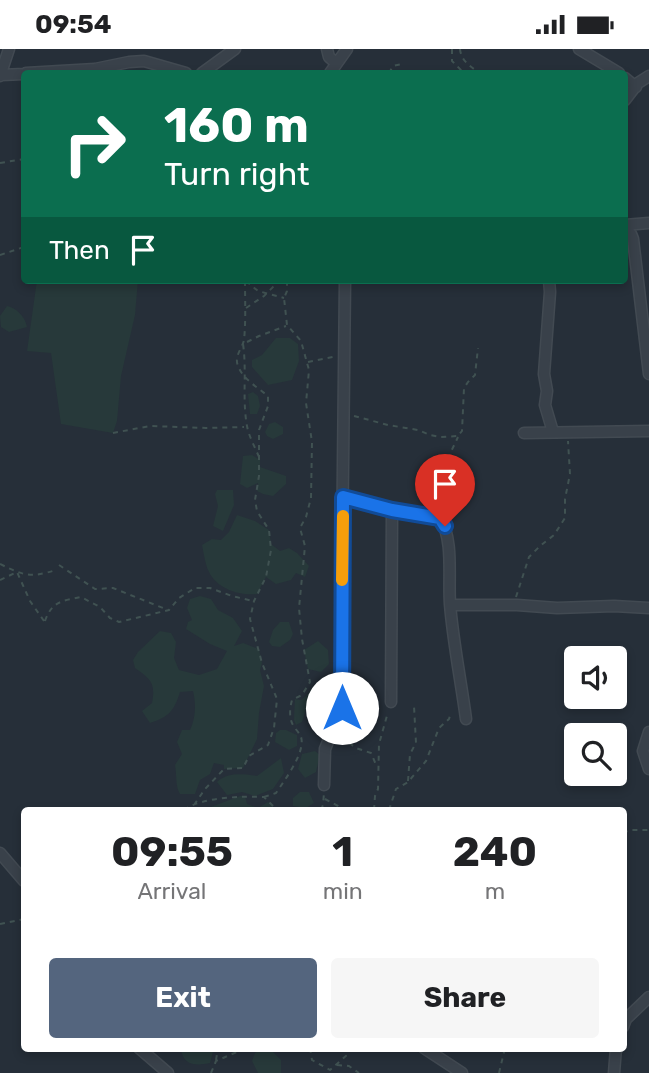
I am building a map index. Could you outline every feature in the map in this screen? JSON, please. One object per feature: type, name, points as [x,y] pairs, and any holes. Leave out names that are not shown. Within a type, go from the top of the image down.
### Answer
[{"type":"street","points":[[9,49],[0,75],[21,74]]},
{"type":"street","points":[[206,70],[235,49]]},
{"type":"street","points":[[327,49],[333,70]]},
{"type":"street","points":[[333,70],[347,49]]},
{"type":"street","points":[[579,49],[614,70]]},
{"type":"street","points":[[81,70],[144,61],[176,70]]},
{"type":"street","points":[[628,96],[649,76]]},
{"type":"street","points":[[628,80],[636,87]]},
{"type":"street","points":[[628,227],[646,224]]},
{"type":"street","points":[[633,239],[638,228],[646,224]]},
{"type":"street","points":[[628,230],[633,239],[649,374]]},
{"type":"street","points":[[324,785],[325,749],[342,708],[345,284]]},
{"type":"street","points":[[549,284],[544,374],[547,391],[545,405],[553,432]]},
{"type":"street","points":[[524,433],[649,431]]},
{"type":"street","points":[[343,497],[392,510],[440,518],[445,526],[449,545],[450,605],[466,719]]},
{"type":"street","points":[[391,702],[392,510]]},
{"type":"street","points":[[450,605],[649,608]]},
{"type":"street","points":[[649,733],[643,751],[649,769]]},
{"type":"street","points":[[0,853],[21,878]]},
{"type":"street","points":[[627,1018],[649,997]]},
{"type":"street","points":[[144,1052],[168,1073]]},
{"type":"street","points":[[430,1052],[461,1073]]},
{"type":"street","points":[[614,1073],[616,1052]]},
{"type":"path","points":[[452,49],[452,61],[461,70]]},
{"type":"path","points":[[460,49],[461,56],[476,70]]},
{"type":"path","points":[[391,70],[393,66],[402,64]]},
{"type":"path","points":[[0,163],[21,160]]},
{"type":"path","points":[[0,255],[21,248]]},
{"type":"path","points":[[245,284],[244,395],[248,428],[260,460]]},
{"type":"path","points":[[250,284],[258,291],[284,298]]},
{"type":"path","points":[[245,309],[276,284]]},
{"type":"path","points":[[190,807],[240,796],[264,797],[276,793],[303,746],[300,735],[291,722],[290,708],[292,700],[302,695],[310,682],[299,608],[304,546],[300,528],[311,498],[312,442],[306,403],[309,370],[301,341],[287,325],[284,298],[287,284]]},
{"type":"path","points":[[194,805],[224,769],[243,768],[249,756],[268,745],[274,728],[277,699],[262,663],[250,619],[254,601],[266,576],[271,550],[269,530],[257,511],[255,500],[259,476],[260,430],[268,406],[268,396],[246,378],[236,364],[237,353],[243,344],[287,325]]},
{"type":"path","points":[[440,518],[438,484],[443,467],[462,431],[464,388],[475,375],[478,348]]},
{"type":"path","points":[[307,363],[344,354]]},
{"type":"path","points":[[344,412],[430,435],[458,436]]},
{"type":"path","points":[[113,433],[150,426],[244,427]]},
{"type":"path","points":[[513,605],[529,558],[554,535],[565,518],[565,499],[570,474],[568,432]]},
{"type":"path","points":[[0,564],[17,572],[36,576],[56,570]]},
{"type":"path","points":[[59,565],[95,589],[113,588],[169,610]]},
{"type":"path","points":[[17,572],[30,601],[45,621],[48,610],[61,601],[81,597],[119,622],[169,610],[179,598],[195,588],[210,588],[254,601]]},
{"type":"path","points":[[0,580],[17,572]]},
{"type":"path","points":[[374,807],[379,744],[391,702]]},
{"type":"path","points":[[408,782],[410,754],[416,743],[414,705]]},
{"type":"path","points":[[390,807],[397,789],[408,782],[426,761],[439,728],[449,719],[451,712]]},
{"type":"path","points":[[340,736],[356,748],[371,753],[378,768]]},
{"type":"path","points":[[322,807],[324,785]]},
{"type":"path","points":[[264,797],[273,807]]},
{"type":"path","points":[[323,798],[339,807]]},
{"type":"path","points":[[627,831],[649,830]]},
{"type":"path","points":[[0,925],[21,920]]},
{"type":"path","points":[[211,1073],[217,1052]]},
{"type":"path","points":[[216,1061],[237,1052]]},
{"type":"path","points":[[311,1052],[312,1060],[330,1070],[347,1055]]},
{"type":"path","points":[[499,1073],[504,1052]]},
{"type":"path","points":[[336,1065],[349,1066],[359,1073]]},
{"type":"shaded area","points":[[36,284],[138,284],[135,315],[121,376],[117,421],[113,433],[61,424],[51,353],[27,351]]},
{"type":"shaded area","points":[[7,306],[20,313],[27,327],[9,332],[1,327],[0,316]]},
{"type":"shaded area","points":[[276,338],[290,338],[298,344],[299,361],[292,380],[268,385],[252,367],[252,360],[262,355]]},
{"type":"shaded area","points":[[253,392],[258,396],[260,406],[257,414],[250,414],[248,394]]},
{"type":"shaded area","points":[[275,422],[283,427],[283,434],[273,439],[265,432],[269,424]]},
{"type":"shaded area","points":[[252,455],[260,460],[260,467],[286,476],[286,484],[273,496],[257,491],[258,483],[247,488],[240,484],[243,456]]},
{"type":"shaded area","points":[[217,490],[233,490],[234,505],[223,531],[213,526],[218,506],[215,494]]},
{"type":"shaded area","points":[[237,515],[255,521],[269,530],[271,544],[280,551],[289,548],[297,553],[309,566],[305,577],[296,573],[291,580],[276,584],[266,577],[257,594],[243,594],[217,583],[208,569],[202,545],[212,539],[221,540],[229,532]]},
{"type":"shaded area","points":[[200,596],[211,599],[218,610],[233,618],[242,631],[234,646],[243,643],[259,649],[264,686],[257,739],[243,768],[224,769],[224,765],[214,763],[210,774],[200,780],[195,794],[180,794],[175,765],[182,754],[177,742],[182,730],[190,730],[192,725],[195,710],[193,691],[180,692],[170,712],[150,723],[142,711],[152,703],[152,686],[148,678],[135,668],[133,660],[160,631],[171,633],[176,642],[174,658],[179,670],[199,675],[217,669],[227,651],[186,629],[188,622],[192,620],[187,608],[190,599]]},
{"type":"shaded area","points":[[280,622],[289,622],[293,634],[290,640],[280,647],[272,646],[269,642],[273,630]]},
{"type":"shaded area","points":[[318,641],[328,650],[329,664],[321,672],[308,669],[304,650]]},
{"type":"shaded area","points":[[315,684],[329,684],[331,696],[306,709],[302,722],[296,725],[295,699],[301,700]]},
{"type":"shaded area","points":[[280,730],[297,735],[297,746],[289,750],[275,742],[276,733]]},
{"type":"shaded area","points":[[315,751],[320,755],[316,772],[305,778],[298,769],[302,754]]},
{"type":"shaded area","points":[[281,758],[284,773],[273,789],[255,796],[242,792],[227,795],[217,782],[231,775],[257,776]]},
{"type":"shaded area","points":[[300,792],[309,792],[314,803],[308,807],[293,806],[293,798]]},
{"type":"shaded area","points":[[245,796],[247,804],[255,807],[211,807]]},
{"type":"shaded area","points":[[268,802],[274,807],[260,807]]},
{"type":"shaded area","points":[[213,1052],[210,1063],[200,1064],[187,1061],[182,1054]]},
{"type":"shaded area","points":[[273,1052],[281,1060],[281,1073],[258,1073],[252,1061],[255,1053]]},
{"type":"slow traffic","points":[[342,580],[343,516]]},
{"type":"route","points":[[342,708],[343,497],[392,510],[440,518],[445,526]]}]
